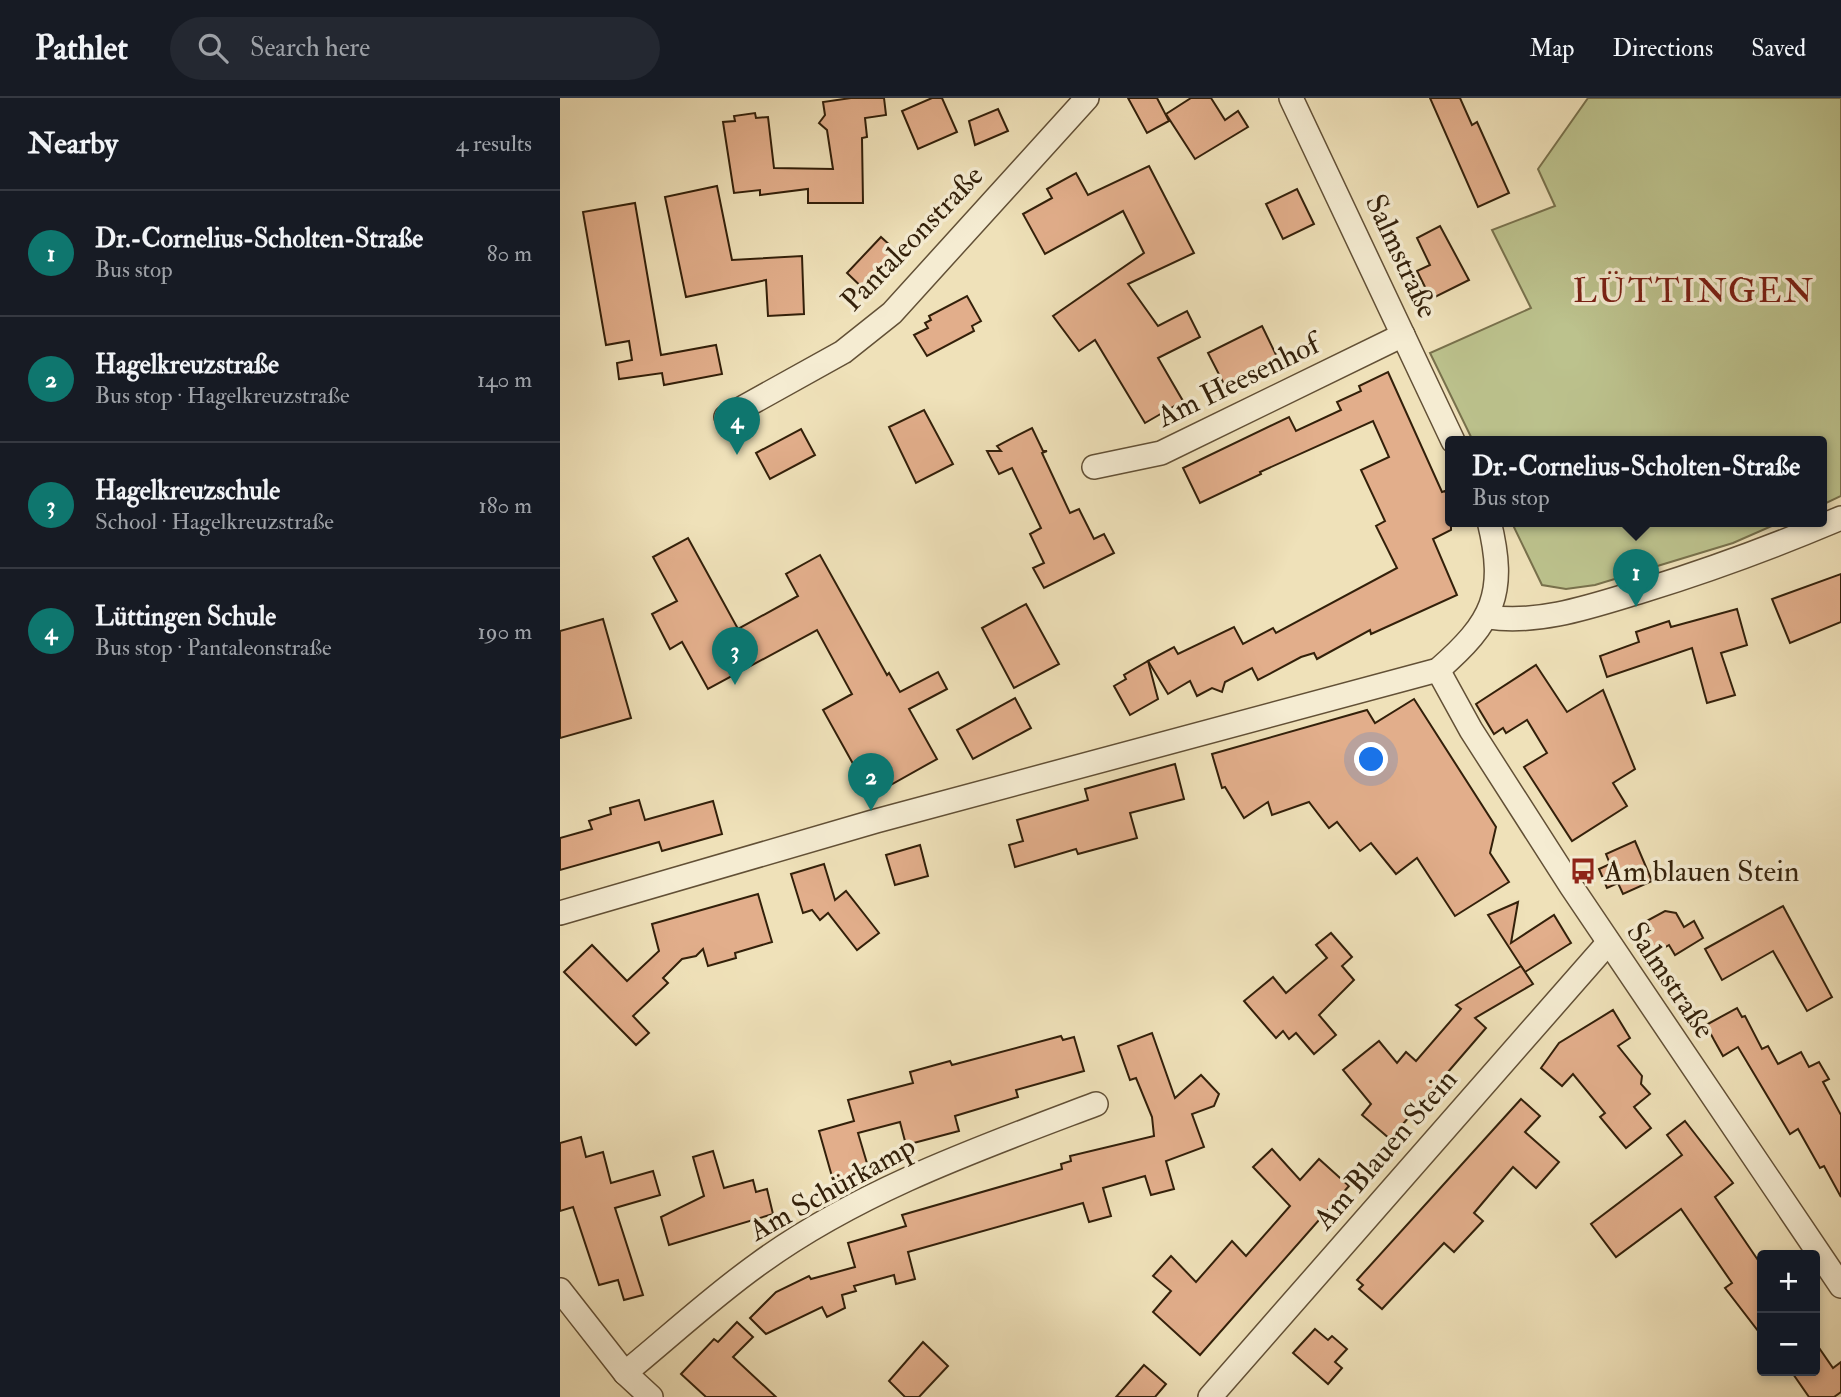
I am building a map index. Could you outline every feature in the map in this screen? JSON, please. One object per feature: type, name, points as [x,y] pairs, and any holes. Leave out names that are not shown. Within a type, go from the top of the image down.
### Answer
[{"type":"street","name":"Pantaleonstraße","points":[[726,417],[843,352],[892,313],[1087,98]]},
{"type":"street","name":"Salmstraße","points":[[1291,98],[1451,436]]},
{"type":"street","name":"Am Heesenhof","points":[[1094,467],[1161,453],[1403,335]]},
{"type":"street","points":[[560,913],[876,821],[1438,670],[1467,645],[1488,617],[1497,581],[1495,545],[1490,527]]},
{"type":"street","points":[[1488,617],[1515,621],[1600,605],[1745,559],[1820,527]]},
{"type":"street","name":"Salmstraße","points":[[1438,670],[1471,730],[1608,943],[1841,1286]]},
{"type":"street","name":"Am Blauen Stein","points":[[1210,1397],[1608,943]]},
{"type":"street","name":"Am Schürkamp","points":[[625,1373],[758,1264],[843,1213],[953,1158],[1096,1104]]},
{"type":"street","points":[[560,1290],[625,1373],[651,1397]]},
{"type":"green space","points":[[1588,98],[1841,98],[1841,496],[1827,503],[1827,436],[1471,436],[1430,353],[1531,308],[1492,230],[1555,206],[1538,169]]},
{"type":"green space","points":[[1514,527],[1769,527],[1733,543],[1595,585],[1566,589],[1542,585]]},
{"type":"building","points":[[851,98],[884,98],[886,115],[865,118],[867,137],[862,138],[863,203],[808,203],[808,189],[760,195],[760,190],[734,193],[723,122],[735,121],[734,116],[755,113],[756,118],[768,117],[774,168],[833,169],[827,130],[819,123],[825,115],[823,102]]},
{"type":"building","points":[[932,98],[942,98],[957,132],[918,149],[902,111]]},
{"type":"building","points":[[1128,98],[1157,98],[1169,121],[1147,133]]},
{"type":"building","points":[[1191,98],[1211,98],[1225,120],[1238,111],[1248,127],[1195,159],[1166,114]]},
{"type":"building","points":[[1430,98],[1460,98],[1472,125],[1477,122],[1509,193],[1478,207]]},
{"type":"building","points":[[998,109],[1008,131],[975,145],[969,121]]},
{"type":"building","points":[[1149,166],[1194,253],[1128,284],[1158,326],[1187,311],[1200,337],[1158,358],[1183,401],[1145,423],[1095,340],[1079,351],[1053,316],[1144,253],[1123,211],[1045,254],[1023,214],[1052,198],[1047,189],[1076,173],[1088,195]]},
{"type":"building","points":[[717,186],[732,260],[802,256],[804,314],[768,316],[766,280],[686,297],[665,197]]},
{"type":"building","points":[[1297,189],[1314,224],[1283,239],[1266,204]]},
{"type":"building","points":[[635,203],[661,355],[716,345],[722,374],[664,385],[662,373],[619,379],[617,363],[632,360],[629,341],[606,345],[583,212]]},
{"type":"building","points":[[1440,226],[1469,280],[1431,299],[1417,271],[1430,265],[1417,238]]},
{"type":"building","points":[[881,237],[904,258],[869,294],[847,273]]},
{"type":"building","points":[[967,296],[981,321],[972,326],[974,331],[927,356],[914,335],[928,328],[925,323],[931,320],[929,316]]},
{"type":"building","points":[[1262,326],[1281,365],[1228,392],[1208,353]]},
{"type":"building","points":[[1388,372],[1442,492],[1445,491],[1445,527],[1451,527],[1451,530],[1433,539],[1457,595],[1371,634],[1370,630],[1317,659],[1314,653],[1301,657],[1258,680],[1252,668],[1225,682],[1222,692],[1212,688],[1197,696],[1190,681],[1168,694],[1148,661],[1174,647],[1178,654],[1234,627],[1243,644],[1273,628],[1276,633],[1397,568],[1376,526],[1385,521],[1361,470],[1389,457],[1373,421],[1260,472],[1261,474],[1200,503],[1183,468],[1289,417],[1296,431],[1341,410],[1337,402],[1361,391],[1359,386]]},
{"type":"building","points":[[924,410],[953,464],[916,483],[889,427]]},
{"type":"building","points":[[1032,428],[1043,451],[1047,451],[1042,453],[1070,513],[1079,509],[1094,539],[1104,534],[1114,553],[1044,588],[1033,568],[1044,563],[1030,534],[1041,528],[1012,468],[999,474],[987,451],[1001,451],[997,446]]},
{"type":"building","points":[[801,429],[815,455],[770,479],[756,453]]},
{"type":"building","points":[[688,538],[738,629],[798,596],[786,574],[820,555],[887,675],[889,673],[900,692],[938,672],[947,689],[909,709],[937,759],[871,796],[823,710],[852,694],[817,630],[708,689],[682,642],[670,649],[652,614],[677,601],[653,557]]},
{"type":"building","points":[[1841,574],[1841,622],[1790,643],[1772,599]]},
{"type":"building","points":[[1026,604],[1059,664],[1014,688],[982,628]]},
{"type":"building","points":[[1737,609],[1747,645],[1721,653],[1735,695],[1707,703],[1692,648],[1607,677],[1600,656],[1639,642],[1636,632],[1669,621],[1671,627]]},
{"type":"building","points":[[603,619],[631,718],[560,738],[560,631]]},
{"type":"building","points":[[1148,661],[1158,699],[1130,715],[1114,686],[1126,679],[1124,675]]},
{"type":"building","points":[[1536,665],[1567,712],[1603,690],[1635,769],[1613,783],[1627,806],[1572,841],[1524,767],[1547,753],[1527,720],[1506,733],[1503,728],[1494,734],[1476,704]]},
{"type":"building","points":[[1015,698],[1031,728],[973,759],[957,730]]},
{"type":"building","points":[[1414,699],[1496,827],[1490,853],[1509,882],[1455,916],[1417,858],[1396,874],[1371,843],[1360,851],[1337,822],[1329,828],[1309,802],[1272,815],[1268,802],[1244,818],[1225,787],[1222,788],[1212,754],[1367,710],[1375,723]]},
{"type":"building","points":[[1175,764],[1184,799],[1130,813],[1137,838],[1078,854],[1076,849],[1015,867],[1009,845],[1023,841],[1017,820],[1088,800],[1085,789]]},
{"type":"building","points":[[639,800],[645,820],[713,801],[722,834],[662,851],[659,842],[560,870],[560,838],[592,829],[589,821],[611,814],[610,808]]},
{"type":"building","points":[[1635,841],[1652,881],[1623,894],[1618,883],[1607,888],[1599,869],[1610,864],[1606,854]]},
{"type":"building","points":[[920,845],[928,876],[895,885],[886,855]]},
{"type":"building","points":[[824,864],[835,900],[846,891],[879,933],[857,950],[828,913],[820,920],[812,910],[803,913],[791,874]]},
{"type":"building","points":[[758,894],[772,942],[735,953],[736,958],[708,966],[703,949],[696,956],[682,959],[663,978],[668,983],[633,1016],[649,1033],[636,1045],[564,972],[592,945],[627,981],[659,951],[652,924]]},
{"type":"building","points":[[1518,902],[1511,943],[1554,915],[1571,943],[1525,972],[1488,915]]},
{"type":"building","points":[[1783,906],[1832,997],[1807,1011],[1773,951],[1722,980],[1705,949]]},
{"type":"building","points":[[1665,911],[1676,913],[1684,927],[1694,921],[1703,938],[1675,955],[1669,945],[1655,953],[1648,939],[1639,937],[1643,923]]},
{"type":"building","points":[[1331,933],[1352,957],[1342,966],[1354,980],[1319,1015],[1336,1035],[1314,1054],[1296,1033],[1289,1039],[1283,1031],[1276,1038],[1244,1001],[1273,977],[1286,993],[1327,958],[1316,945]]},
{"type":"building","points":[[1521,966],[1533,984],[1475,1018],[1486,1028],[1390,1139],[1362,1115],[1371,1104],[1343,1070],[1379,1041],[1397,1063],[1406,1052],[1416,1061],[1461,1009],[1456,1005]]},
{"type":"building","points":[[1737,1008],[1742,1017],[1745,1016],[1762,1049],[1768,1046],[1778,1064],[1801,1052],[1809,1067],[1819,1062],[1829,1079],[1823,1082],[1841,1115],[1841,1197],[1824,1166],[1820,1168],[1798,1129],[1790,1134],[1738,1047],[1723,1056],[1714,1040],[1706,1025]]},
{"type":"building","points":[[1613,1010],[1630,1038],[1618,1046],[1642,1076],[1641,1084],[1650,1094],[1634,1107],[1651,1128],[1626,1148],[1600,1117],[1605,1113],[1573,1074],[1562,1086],[1541,1068],[1559,1043]]},
{"type":"building","points":[[1152,1033],[1175,1098],[1201,1075],[1219,1094],[1214,1106],[1192,1114],[1204,1147],[1166,1161],[1174,1189],[1151,1195],[1145,1176],[1103,1188],[1111,1216],[1089,1222],[1083,1203],[908,1252],[915,1279],[896,1284],[894,1275],[854,1286],[856,1291],[842,1295],[845,1308],[827,1317],[822,1307],[766,1334],[750,1318],[776,1292],[809,1276],[811,1279],[855,1267],[848,1243],[906,1226],[902,1215],[1062,1169],[1061,1164],[1071,1161],[1070,1156],[1154,1136],[1152,1117],[1136,1078],[1130,1080],[1118,1046]]},
{"type":"building","points":[[1061,1036],[1063,1040],[1074,1037],[1084,1071],[1016,1090],[1018,1097],[955,1116],[959,1131],[906,1145],[900,1122],[858,1133],[869,1170],[833,1180],[819,1131],[854,1121],[848,1100],[913,1083],[910,1072],[950,1061],[952,1065]]},
{"type":"building","points":[[1521,1099],[1540,1116],[1525,1132],[1559,1162],[1536,1188],[1513,1167],[1474,1213],[1483,1221],[1454,1252],[1444,1243],[1382,1309],[1359,1289],[1363,1285],[1357,1280]]},
{"type":"building","points":[[1685,1121],[1733,1183],[1715,1197],[1757,1259],[1757,1330],[1725,1288],[1732,1283],[1681,1209],[1616,1257],[1591,1224],[1682,1155],[1667,1135]]},
{"type":"building","points":[[581,1137],[586,1157],[603,1152],[611,1183],[653,1171],[660,1195],[615,1208],[643,1295],[624,1300],[618,1280],[599,1285],[573,1207],[560,1211],[560,1143]]},
{"type":"building","points":[[1272,1149],[1300,1180],[1319,1159],[1349,1186],[1200,1355],[1153,1312],[1171,1291],[1153,1276],[1171,1256],[1196,1282],[1232,1241],[1246,1256],[1290,1206],[1253,1167]]},
{"type":"building","points":[[713,1151],[724,1188],[753,1180],[756,1192],[767,1189],[773,1214],[669,1245],[661,1217],[704,1196],[693,1157]]},
{"type":"building","points":[[737,1322],[753,1337],[733,1357],[776,1397],[706,1397],[681,1374],[714,1339],[718,1342]]},
{"type":"building","points":[[1315,1329],[1328,1340],[1332,1336],[1347,1349],[1335,1362],[1342,1368],[1328,1384],[1293,1353]]},
{"type":"building","points":[[923,1342],[948,1366],[919,1397],[905,1397],[889,1381]]},
{"type":"building","points":[[1820,1349],[1833,1368],[1841,1362],[1841,1392],[1834,1397],[1809,1397],[1794,1376],[1820,1376]]},
{"type":"building","points":[[1144,1365],[1166,1384],[1155,1397],[1116,1397]]},
{"type":"place","name":"Lüttingen Schule","points":[[737,455]]},
{"type":"place","name":"Dr.-Cornelius-Scholten-Straße","points":[[1636,607]]},
{"type":"place","name":"Hagelkreuzschule","points":[[735,685]]},
{"type":"place","name":"Hagelkreuzstraße","points":[[871,811]]},
{"type":"place","name":"Am blauen Stein","points":[[1583,871]]},
{"type":"district","name":"LÜTTINGEN","points":[[1694,290]]}]
